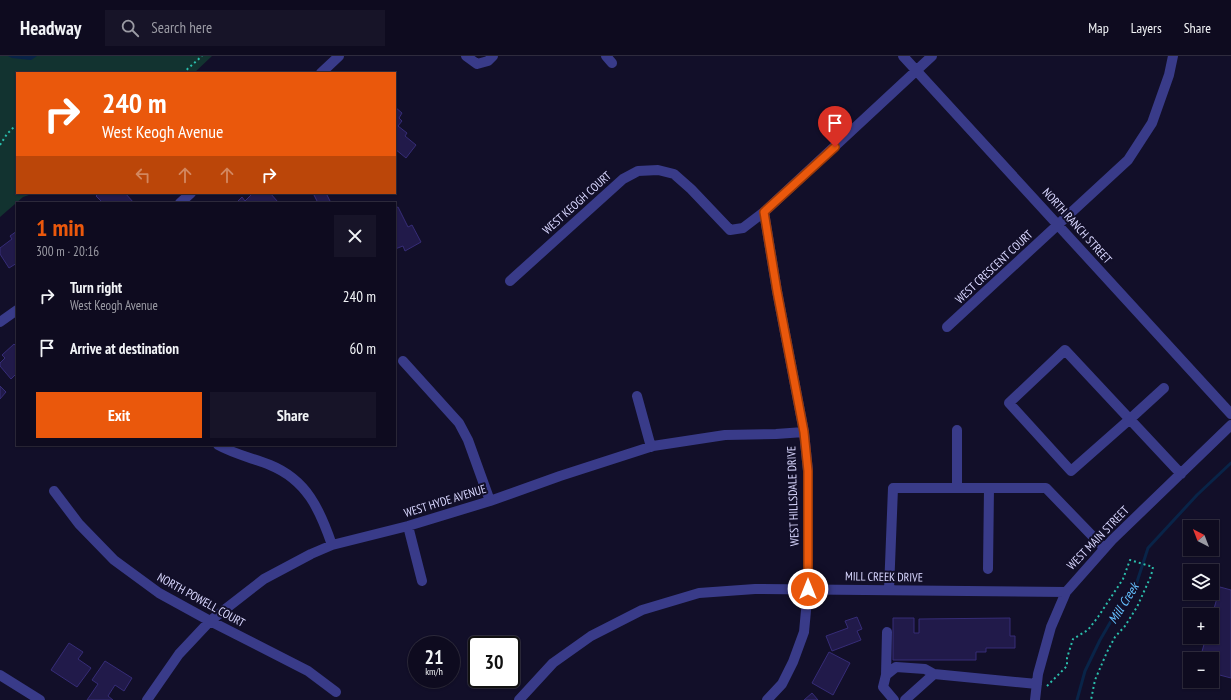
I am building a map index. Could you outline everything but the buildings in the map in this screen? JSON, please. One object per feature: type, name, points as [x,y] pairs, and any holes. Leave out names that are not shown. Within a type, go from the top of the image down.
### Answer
[{"type":"street","points":[[322,72],[339,56]]},
{"type":"street","points":[[466,56],[477,64],[488,61],[493,56]]},
{"type":"street","name":"NORTH RANCH STREET","points":[[903,56],[1231,414]]},
{"type":"street","points":[[764,212],[932,56]]},
{"type":"street","name":"WEST CRESCENT COURT","points":[[947,327],[1128,160],[1152,123],[1174,56]]},
{"type":"street","name":"WEST KEOGH COURT","points":[[510,281],[623,179],[638,172],[658,170],[674,174],[691,189],[730,230],[744,228],[764,212]]},
{"type":"street","points":[[182,202],[191,197]]},
{"type":"street","name":"WEST HILLSDALE DRIVE","points":[[764,212],[777,291],[804,432],[808,471],[808,589],[804,632],[782,684],[767,700]]},
{"type":"street","points":[[0,322],[16,311]]},
{"type":"street","points":[[1164,388],[1130,420],[1071,471],[1009,403],[1065,350],[1130,420],[1181,474]]},
{"type":"street","points":[[403,361],[459,423],[468,440],[490,501]]},
{"type":"street","points":[[637,396],[650,447]]},
{"type":"street","name":"WEST MAIN STREET","points":[[1035,700],[1038,674],[1051,627],[1066,592],[1104,548],[1231,425]]},
{"type":"street","points":[[957,430],[957,488]]},
{"type":"street","name":"WEST HYDE AVENUE","points":[[147,700],[179,654],[210,621],[264,579],[311,554],[332,546],[408,526],[490,501],[560,476],[650,447],[725,435],[804,432]]},
{"type":"street","points":[[220,446],[271,466],[293,478],[313,500],[325,524],[332,546]]},
{"type":"street","points":[[889,590],[893,488],[1046,488],[1104,548]]},
{"type":"street","points":[[988,569],[989,488]]},
{"type":"street","name":"NORTH POWELL COURT","points":[[54,491],[79,524],[114,560],[159,593],[308,671],[336,692]]},
{"type":"street","points":[[408,526],[422,581]]},
{"type":"street","name":"MILL CREEK DRIVE","points":[[519,700],[553,663],[591,636],[642,610],[699,593],[755,589],[1066,592]]},
{"type":"street","points":[[887,632],[886,675],[883,687],[894,700]]},
{"type":"street","points":[[886,675],[896,667],[925,670],[934,674],[1037,684]]},
{"type":"street","points":[[905,700],[934,674]]},
{"type":"street","points":[[0,675],[40,700]]},
{"type":"path","points":[[184,72],[202,56]]},
{"type":"path","points":[[0,145],[7,134],[16,125]]},
{"type":"path","points":[[1047,690],[1047,685],[1067,666],[1066,658],[1073,639],[1088,630],[1098,618],[1122,579],[1130,560],[1153,566],[1143,593],[1125,626],[1115,637],[1107,652],[1095,680],[1091,700]]},
{"type":"green space","points":[[0,56],[212,56],[195,72],[16,72],[16,194],[32,194],[23,197],[16,202],[0,217]]},
{"type":"water","points":[[8,56],[37,56],[31,60],[12,58]]},
{"type":"waterway","name":"Mill Creek","points":[[1077,700],[1085,671],[1100,640],[1118,609],[1135,588],[1148,548],[1197,495],[1231,463]]},
{"type":"route","points":[[808,589],[808,471],[804,432],[777,291],[764,212],[835,147]]}]
